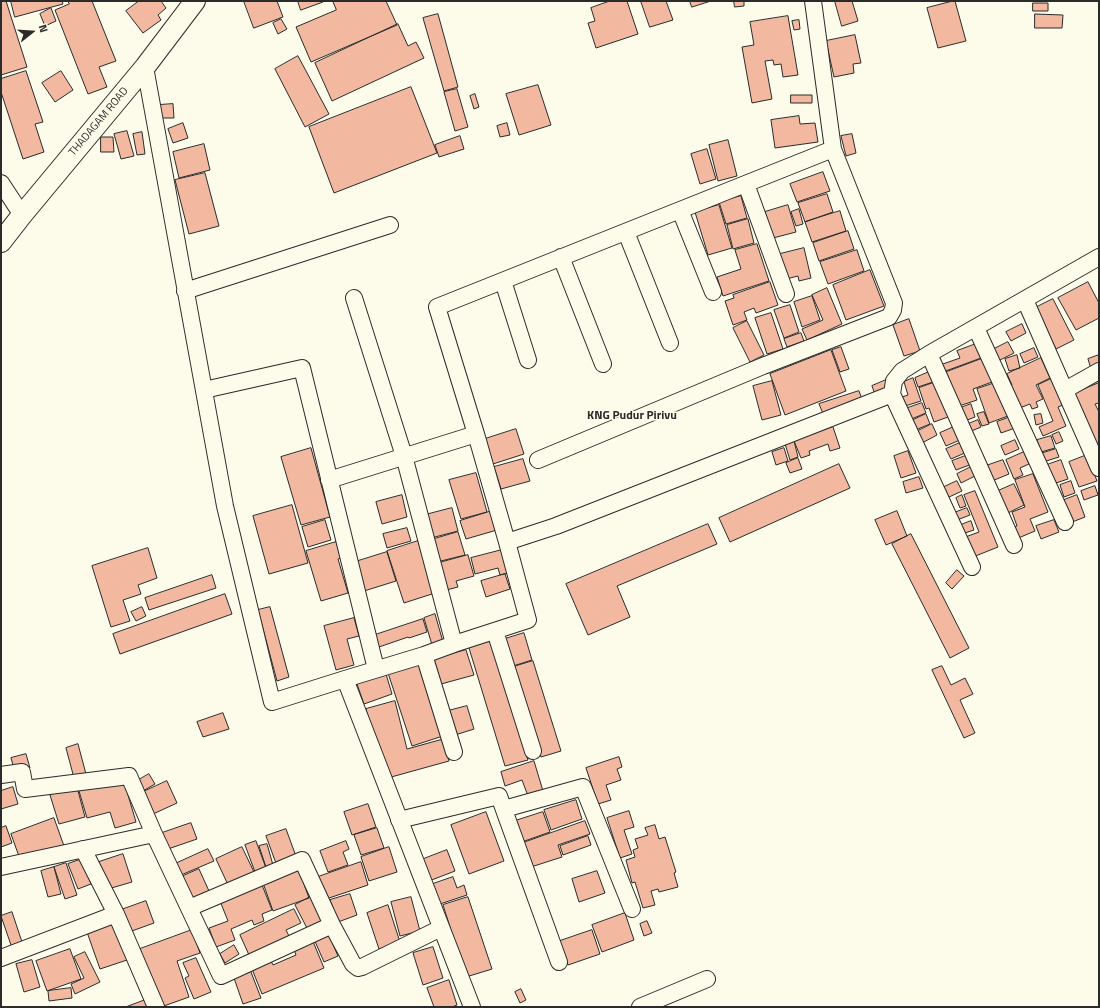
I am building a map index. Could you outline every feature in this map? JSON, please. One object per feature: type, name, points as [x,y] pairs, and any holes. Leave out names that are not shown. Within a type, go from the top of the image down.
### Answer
[{"type":"main road","name":"THADAGAM ROAD","points":[[1,242],[145,67],[195,1]]},
{"type":"street","points":[[538,460],[763,366],[889,317],[893,310],[894,303],[833,149],[813,1]]},
{"type":"street","points":[[145,67],[225,506],[272,702],[424,655],[528,620],[476,434],[437,307],[833,149]]},
{"type":"street","points":[[1,183],[22,215]]},
{"type":"street","points":[[746,184],[786,294]]},
{"type":"street","points":[[680,210],[713,292]]},
{"type":"street","points":[[186,291],[390,226]]},
{"type":"street","points":[[626,232],[670,343]]},
{"type":"street","points":[[972,567],[892,394],[894,381],[902,371],[929,354],[1099,257]]},
{"type":"street","points":[[561,258],[603,364]]},
{"type":"street","points":[[503,281],[528,360]]},
{"type":"street","points":[[354,298],[404,456],[454,644]]},
{"type":"street","points":[[1025,300],[1099,468]]},
{"type":"street","points":[[976,328],[1065,522]]},
{"type":"street","points":[[929,354],[1014,545]]},
{"type":"street","points":[[204,390],[302,368],[376,670]]},
{"type":"street","points":[[1065,390],[1099,371]]},
{"type":"street","points":[[507,542],[556,526],[892,394]]},
{"type":"street","points":[[329,480],[476,434]]},
{"type":"street","points":[[495,631],[533,751]]},
{"type":"street","points":[[424,655],[454,752]]},
{"type":"street","points":[[345,679],[472,1007]]},
{"type":"street","points":[[1,775],[22,772],[25,789],[129,776],[154,834],[221,976],[332,925]]},
{"type":"street","points":[[504,809],[583,787],[632,909]]},
{"type":"street","points":[[400,820],[499,796],[559,962]]},
{"type":"street","points":[[1,866],[154,834]]},
{"type":"street","points":[[84,849],[116,914],[156,1007]]},
{"type":"street","points":[[189,908],[302,860],[332,925],[353,964],[358,968],[441,928]]},
{"type":"street","points":[[1,958],[116,914]]},
{"type":"street","points":[[646,1006],[707,979]]},
{"type":"building","points":[[1,1],[6,1],[27,67],[1,75]]},
{"type":"building","points":[[11,1],[62,1],[63,4],[15,17]]},
{"type":"building","points":[[68,1],[92,1],[116,61],[99,67],[107,87],[88,94],[55,10],[69,4]]},
{"type":"building","points":[[139,1],[161,1],[166,8],[158,15],[161,20],[143,33],[126,11]]},
{"type":"building","points":[[244,1],[277,1],[283,17],[254,28]]},
{"type":"building","points":[[298,1],[323,1],[323,2],[301,10]]},
{"type":"building","points":[[333,1],[386,1],[397,25],[311,62],[296,27],[336,10]]},
{"type":"building","points":[[610,1],[627,1],[638,34],[596,48],[588,23],[595,21],[591,8]]},
{"type":"building","points":[[641,1],[666,1],[673,20],[650,27]]},
{"type":"building","points":[[690,1],[711,1],[692,7]]},
{"type":"building","points":[[734,1],[744,1],[744,6],[735,7]]},
{"type":"building","points":[[835,1],[852,1],[858,21],[842,26]]},
{"type":"building","points":[[955,1],[966,41],[938,48],[927,8]]},
{"type":"building","points":[[1033,3],[1048,3],[1048,11],[1033,11]]},
{"type":"building","points":[[51,8],[56,21],[45,26],[40,14]]},
{"type":"building","points":[[438,14],[458,87],[444,91],[423,18]]},
{"type":"building","points":[[1035,14],[1063,15],[1062,28],[1035,28]]},
{"type":"building","points":[[788,16],[798,75],[783,77],[781,64],[774,65],[773,60],[765,61],[772,99],[752,103],[742,47],[754,45],[750,22]]},
{"type":"building","points":[[281,19],[287,29],[278,34],[273,23]]},
{"type":"building","points":[[799,20],[800,29],[794,30],[792,21]]},
{"type":"building","points":[[398,24],[408,46],[416,42],[424,58],[332,101],[315,63]]},
{"type":"building","points":[[855,35],[861,63],[853,64],[854,73],[834,77],[826,41]]},
{"type":"building","points":[[298,56],[329,114],[305,127],[275,69]]},
{"type":"building","points":[[26,71],[43,122],[35,124],[44,152],[23,159],[1,92],[1,79]]},
{"type":"building","points":[[61,71],[73,90],[55,102],[42,83]]},
{"type":"building","points":[[538,85],[551,125],[519,135],[506,94]]},
{"type":"building","points":[[411,87],[437,153],[334,193],[309,127]]},
{"type":"building","points":[[457,89],[468,127],[455,131],[444,92]]},
{"type":"building","points":[[475,94],[479,107],[474,109],[470,96]]},
{"type":"building","points":[[791,95],[812,95],[812,103],[791,103]]},
{"type":"building","points":[[173,104],[174,118],[160,118],[159,105]]},
{"type":"building","points":[[799,116],[800,124],[815,123],[818,142],[775,148],[771,120]]},
{"type":"building","points":[[183,123],[188,138],[173,143],[168,129]]},
{"type":"building","points":[[507,123],[510,135],[500,137],[497,126]]},
{"type":"building","points":[[127,131],[134,156],[121,159],[114,134]]},
{"type":"building","points":[[142,132],[145,154],[137,155],[133,134]]},
{"type":"building","points":[[852,134],[856,153],[846,156],[841,136]]},
{"type":"building","points":[[460,136],[464,149],[439,157],[435,145]]},
{"type":"building","points":[[101,137],[113,137],[114,152],[101,152]]},
{"type":"building","points":[[728,140],[737,176],[718,181],[709,145]]},
{"type":"building","points":[[204,144],[210,170],[179,178],[173,152]]},
{"type":"building","points":[[707,149],[716,179],[700,184],[691,154]]},
{"type":"building","points":[[823,172],[830,191],[797,202],[790,184]]},
{"type":"building","points":[[205,173],[219,226],[189,234],[175,180]]},
{"type":"building","points":[[827,194],[833,212],[805,222],[798,203]]},
{"type":"building","points":[[741,196],[747,218],[726,224],[719,202]]},
{"type":"building","points":[[719,205],[732,248],[708,255],[695,212]]},
{"type":"building","points":[[788,205],[796,232],[773,238],[765,212]]},
{"type":"building","points":[[799,209],[803,224],[796,226],[791,212]]},
{"type":"building","points":[[840,211],[846,231],[812,242],[805,222]]},
{"type":"building","points":[[748,219],[754,243],[733,249],[727,225]]},
{"type":"building","points":[[848,231],[854,249],[819,261],[813,243]]},
{"type":"building","points":[[757,244],[769,281],[723,296],[717,277],[741,269],[735,250]]},
{"type":"building","points":[[804,248],[811,278],[799,281],[798,276],[786,279],[780,254]]},
{"type":"building","points":[[857,250],[864,271],[828,284],[820,262]]},
{"type":"building","points":[[870,270],[884,306],[846,320],[833,285]]},
{"type":"building","points":[[770,282],[778,305],[756,313],[754,308],[744,312],[747,320],[733,325],[725,301],[734,298],[733,295]]},
{"type":"building","points":[[1088,282],[1099,303],[1099,318],[1076,330],[1058,298]]},
{"type":"building","points":[[827,288],[842,324],[807,340],[802,329],[823,320],[812,295]]},
{"type":"building","points":[[812,296],[820,320],[802,327],[794,302]]},
{"type":"building","points":[[1053,299],[1074,340],[1056,349],[1035,308]]},
{"type":"building","points":[[790,305],[799,332],[784,338],[774,310]]},
{"type":"building","points":[[771,313],[783,349],[767,354],[755,318]]},
{"type":"building","points":[[909,319],[920,351],[904,356],[893,325]]},
{"type":"building","points":[[747,321],[764,355],[750,362],[733,328]]},
{"type":"building","points":[[1022,324],[1026,333],[1011,341],[1006,332]]},
{"type":"building","points":[[801,333],[804,341],[787,347],[784,339]]},
{"type":"building","points":[[1008,342],[1014,353],[996,362],[990,351]]},
{"type":"building","points":[[976,344],[981,358],[943,372],[940,365],[960,358],[957,351]]},
{"type":"building","points":[[841,347],[849,369],[840,372],[832,350]]},
{"type":"building","points":[[1034,348],[1038,357],[1024,363],[1020,354]]},
{"type":"building","points":[[831,350],[846,391],[785,415],[770,374]]},
{"type":"building","points":[[1017,355],[1020,368],[1009,371],[1005,359]]},
{"type":"building","points":[[1099,355],[1099,366],[1091,369],[1088,359]]},
{"type":"building","points":[[984,358],[992,382],[973,389],[977,400],[956,407],[944,373]]},
{"type":"building","points":[[1041,358],[1050,378],[1036,385],[1043,399],[1036,402],[1038,407],[1032,409],[1030,404],[1017,409],[1007,387],[1012,385],[1007,374]]},
{"type":"building","points":[[929,372],[933,382],[918,387],[915,378]]},
{"type":"building","points":[[913,378],[921,401],[902,407],[899,398],[908,395],[904,382]]},
{"type":"building","points":[[1051,379],[1063,405],[1058,407],[1066,426],[1043,436],[1039,427],[1053,421],[1038,385]]},
{"type":"building","points":[[886,380],[890,391],[876,397],[872,386]]},
{"type":"building","points":[[772,381],[781,415],[762,420],[753,386]]},
{"type":"building","points":[[936,382],[948,417],[934,422],[929,408],[926,409],[919,388]]},
{"type":"building","points":[[995,383],[1008,416],[989,423],[977,389]]},
{"type":"building","points":[[1099,383],[1099,403],[1095,404],[1099,412],[1099,463],[1070,395]]},
{"type":"building","points":[[859,391],[864,404],[824,416],[819,404]]},
{"type":"building","points":[[922,403],[926,413],[909,420],[905,409]]},
{"type":"building","points":[[971,404],[975,417],[962,422],[958,409]]},
{"type":"building","points":[[984,412],[989,424],[982,426],[977,414]]},
{"type":"building","points":[[926,414],[930,424],[913,431],[909,422]]},
{"type":"building","points":[[1041,414],[1043,423],[1036,425],[1034,415]]},
{"type":"building","points":[[1010,417],[1015,428],[1001,433],[997,422]]},
{"type":"building","points":[[978,420],[981,427],[969,432],[966,425]]},
{"type":"building","points":[[932,424],[937,435],[920,444],[914,433]]},
{"type":"building","points":[[956,426],[962,439],[946,446],[940,433]]},
{"type":"building","points":[[833,427],[840,448],[830,451],[828,444],[809,451],[810,455],[801,458],[794,441]]},
{"type":"building","points":[[516,429],[524,454],[493,464],[485,439]]},
{"type":"building","points":[[1059,432],[1063,441],[1056,444],[1052,435]]},
{"type":"building","points":[[1051,436],[1055,448],[1041,452],[1037,440]]},
{"type":"building","points":[[1015,440],[1019,449],[1005,455],[1001,446]]},
{"type":"building","points":[[794,441],[798,457],[790,460],[785,444]]},
{"type":"building","points":[[962,442],[967,452],[951,459],[946,449]]},
{"type":"building","points":[[311,448],[330,517],[301,525],[281,457]]},
{"type":"building","points":[[784,448],[788,461],[776,465],[772,452]]},
{"type":"building","points":[[1056,449],[1059,457],[1043,462],[1040,454]]},
{"type":"building","points":[[908,451],[916,473],[901,478],[894,456]]},
{"type":"building","points":[[1024,452],[1029,464],[1020,468],[1023,475],[1014,479],[1006,460]]},
{"type":"building","points":[[968,455],[972,464],[956,470],[952,461]]},
{"type":"building","points":[[1087,455],[1097,481],[1079,487],[1069,462]]},
{"type":"building","points":[[798,458],[802,469],[790,473],[786,463]]},
{"type":"building","points":[[523,459],[530,481],[501,489],[494,467]]},
{"type":"building","points":[[1003,460],[1009,474],[992,481],[986,466]]},
{"type":"building","points":[[1061,460],[1068,479],[1050,485],[1044,466]]},
{"type":"building","points":[[839,464],[850,488],[730,542],[719,518]]},
{"type":"building","points":[[971,467],[975,476],[961,483],[957,474]]},
{"type":"building","points":[[476,473],[487,512],[461,519],[449,480]]},
{"type":"building","points":[[1033,474],[1048,512],[1030,519],[1035,531],[1016,539],[1012,528],[1017,526],[1012,512],[1025,507],[1015,480]]},
{"type":"building","points":[[919,477],[923,488],[906,493],[903,482]]},
{"type":"building","points":[[957,481],[962,491],[947,498],[942,488]]},
{"type":"building","points":[[1071,481],[1075,493],[1064,497],[1060,485]]},
{"type":"building","points":[[1014,484],[1024,505],[1008,513],[998,491]]},
{"type":"building","points":[[1095,486],[1098,495],[1084,500],[1081,491]]},
{"type":"building","points":[[975,491],[998,547],[968,559],[960,539],[979,532],[964,495]]},
{"type":"building","points":[[402,495],[407,517],[382,524],[376,502]]},
{"type":"building","points":[[962,495],[966,506],[960,508],[956,498]]},
{"type":"building","points":[[1077,495],[1085,517],[1067,524],[1059,502]]},
{"type":"building","points":[[292,505],[308,563],[269,574],[253,516]]},
{"type":"building","points":[[452,508],[458,531],[431,538],[425,515]]},
{"type":"building","points":[[967,508],[970,515],[957,520],[954,513]]},
{"type":"building","points":[[492,511],[497,530],[466,539],[460,521]]},
{"type":"building","points":[[897,511],[907,536],[886,545],[875,520]]},
{"type":"building","points":[[325,520],[331,540],[308,547],[302,527]]},
{"type":"building","points":[[1054,520],[1059,532],[1041,539],[1036,526]]},
{"type":"building","points":[[971,521],[974,530],[959,535],[956,527]]},
{"type":"building","points":[[708,524],[717,544],[617,586],[630,617],[588,635],[566,584]]},
{"type":"building","points":[[407,528],[411,541],[387,548],[383,534]]},
{"type":"building","points":[[458,532],[465,555],[437,562],[431,540]]},
{"type":"building","points":[[911,534],[969,648],[950,658],[892,544]]},
{"type":"building","points":[[418,541],[435,593],[404,603],[387,551]]},
{"type":"building","points":[[336,542],[341,558],[338,559],[348,593],[321,601],[306,551]]},
{"type":"building","points":[[148,548],[157,578],[138,585],[141,594],[123,600],[130,621],[111,627],[92,566]]},
{"type":"building","points":[[502,550],[508,573],[500,575],[498,568],[475,574],[471,558]]},
{"type":"building","points":[[387,552],[396,581],[364,591],[355,562]]},
{"type":"building","points":[[468,555],[474,576],[456,581],[458,587],[446,590],[439,563]]},
{"type":"building","points":[[957,570],[964,576],[952,589],[946,583]]},
{"type":"building","points":[[505,574],[510,589],[486,597],[481,581]]},
{"type":"building","points":[[212,575],[216,588],[149,610],[145,598]]},
{"type":"building","points":[[225,594],[232,614],[120,654],[113,634]]},
{"type":"building","points":[[142,607],[146,616],[136,621],[131,612]]},
{"type":"building","points":[[270,607],[289,677],[277,681],[258,610]]},
{"type":"building","points":[[435,614],[443,642],[432,645],[424,618]]},
{"type":"building","points":[[354,618],[359,636],[347,639],[354,665],[336,670],[324,626]]},
{"type":"building","points":[[423,619],[427,632],[379,647],[375,635]]},
{"type":"building","points":[[524,633],[532,660],[513,666],[505,639]]},
{"type":"building","points":[[491,641],[528,760],[505,766],[469,648]]},
{"type":"building","points":[[466,650],[474,675],[441,684],[434,659]]},
{"type":"building","points":[[533,661],[561,751],[541,757],[513,667]]},
{"type":"building","points":[[420,663],[443,736],[412,746],[388,673]]},
{"type":"building","points":[[942,666],[951,685],[965,678],[973,694],[960,700],[975,733],[964,738],[932,670]]},
{"type":"building","points":[[386,674],[392,694],[364,704],[357,684]]},
{"type":"building","points":[[395,701],[407,749],[443,739],[449,761],[384,779],[366,709]]},
{"type":"building","points":[[467,706],[474,729],[455,735],[448,711]]},
{"type":"building","points":[[223,713],[229,729],[203,737],[197,722]]},
{"type":"building","points":[[78,744],[86,774],[74,778],[66,748]]},
{"type":"building","points":[[26,754],[30,768],[15,772],[11,758]]},
{"type":"building","points":[[619,757],[622,767],[617,769],[621,780],[606,785],[611,800],[598,804],[586,768]]},
{"type":"building","points":[[534,761],[543,791],[528,796],[522,780],[505,786],[501,772]]},
{"type":"building","points":[[149,774],[155,784],[143,791],[137,781]]},
{"type":"building","points":[[123,778],[136,822],[115,828],[110,812],[87,818],[79,791]]},
{"type":"building","points":[[167,781],[177,803],[153,814],[143,792]]},
{"type":"building","points":[[13,787],[18,804],[1,809],[1,791]]},
{"type":"building","points":[[77,787],[85,817],[59,824],[50,795]]},
{"type":"building","points":[[576,800],[582,819],[551,830],[544,810]]},
{"type":"building","points":[[368,804],[376,827],[352,835],[344,812]]},
{"type":"building","points":[[629,811],[634,827],[624,830],[632,854],[620,858],[607,818]]},
{"type":"building","points":[[486,812],[504,861],[469,874],[451,825]]},
{"type":"building","points":[[543,812],[550,832],[519,843],[512,822]]},
{"type":"building","points":[[54,818],[64,846],[21,862],[11,834]]},
{"type":"building","points":[[585,821],[590,834],[558,845],[562,857],[531,867],[523,843]]},
{"type":"building","points":[[191,823],[197,839],[168,849],[162,833]]},
{"type":"building","points":[[655,825],[659,839],[665,837],[676,872],[674,873],[678,887],[659,892],[658,889],[651,891],[655,905],[643,908],[635,882],[632,883],[626,860],[635,857],[633,850],[638,848],[635,839],[648,835],[645,828]]},
{"type":"building","points":[[6,826],[12,843],[1,847],[1,828]]},
{"type":"building","points":[[377,828],[384,848],[361,855],[354,835]]},
{"type":"building","points":[[286,829],[297,859],[277,866],[266,836]]},
{"type":"building","points":[[588,836],[591,845],[563,855],[560,846]]},
{"type":"building","points":[[256,841],[266,868],[255,872],[245,845]]},
{"type":"building","points":[[346,841],[349,849],[343,852],[348,865],[328,872],[320,851]]},
{"type":"building","points":[[267,844],[273,865],[266,867],[259,846]]},
{"type":"building","points":[[242,847],[255,874],[229,887],[216,859]]},
{"type":"building","points":[[389,847],[397,872],[369,881],[361,857]]},
{"type":"building","points":[[208,849],[214,861],[181,875],[175,864]]},
{"type":"building","points":[[447,850],[455,871],[429,881],[421,860]]},
{"type":"building","points":[[123,854],[132,882],[108,889],[99,862]]},
{"type":"building","points":[[82,859],[91,884],[78,889],[68,864]]},
{"type":"building","points":[[361,862],[368,885],[326,899],[318,877]]},
{"type":"building","points":[[66,863],[77,895],[65,899],[54,867]]},
{"type":"building","points":[[54,867],[61,894],[48,897],[41,871]]},
{"type":"building","points":[[199,869],[209,891],[191,899],[181,877]]},
{"type":"building","points":[[299,870],[309,898],[273,911],[263,883]]},
{"type":"building","points":[[597,871],[605,893],[579,902],[572,879]]},
{"type":"building","points":[[453,877],[457,888],[464,885],[467,895],[440,904],[433,884]]},
{"type":"building","points":[[262,885],[272,910],[262,914],[264,921],[254,925],[252,920],[231,929],[235,940],[216,947],[209,928],[228,921],[220,901]]},
{"type":"building","points":[[350,894],[357,915],[338,922],[330,900]]},
{"type":"building","points":[[312,896],[326,924],[309,932],[295,905]]},
{"type":"building","points":[[411,897],[420,931],[400,936],[391,902]]},
{"type":"building","points":[[468,897],[492,969],[466,977],[443,905]]},
{"type":"building","points":[[146,901],[154,923],[129,932],[121,910]]},
{"type":"building","points":[[388,905],[400,942],[379,949],[367,913]]},
{"type":"building","points":[[294,909],[301,923],[286,930],[291,940],[249,955],[240,935]]},
{"type":"building","points":[[12,912],[23,945],[12,948],[1,916]]},
{"type":"building","points":[[625,913],[634,940],[602,952],[592,925]]},
{"type":"building","points":[[647,921],[652,933],[644,936],[640,924]]},
{"type":"building","points":[[114,923],[127,960],[100,969],[87,932]]},
{"type":"building","points":[[192,930],[200,953],[177,961],[189,997],[161,1007],[140,949]]},
{"type":"building","points":[[592,930],[600,954],[568,965],[560,941]]},
{"type":"building","points":[[328,933],[338,956],[324,962],[314,939]]},
{"type":"building","points":[[312,939],[324,968],[262,994],[252,969],[271,961],[273,965],[296,955],[293,947]]},
{"type":"building","points":[[234,945],[239,954],[225,963],[220,954]]},
{"type":"building","points":[[433,947],[443,978],[423,985],[413,953]]},
{"type":"building","points":[[70,949],[81,979],[47,991],[36,961]]},
{"type":"building","points":[[85,952],[100,982],[75,994],[71,984],[84,978],[74,957]]},
{"type":"building","points":[[196,958],[211,992],[194,999],[185,978],[189,976],[183,963]]},
{"type":"building","points":[[32,960],[40,987],[24,992],[16,964]]},
{"type":"building","points":[[251,972],[261,998],[243,1004],[234,978]]},
{"type":"building","points":[[449,980],[457,1005],[452,1007],[434,1007],[427,988]]},
{"type":"building","points":[[71,988],[72,998],[49,1001],[48,991]]},
{"type":"building","points":[[521,989],[526,1000],[520,1003],[515,992]]},
{"type":"building","points":[[148,999],[151,1007],[126,1007]]},
{"type":"district","name":"KNG Pudur Pirivu","points":[[632,416]]}]
